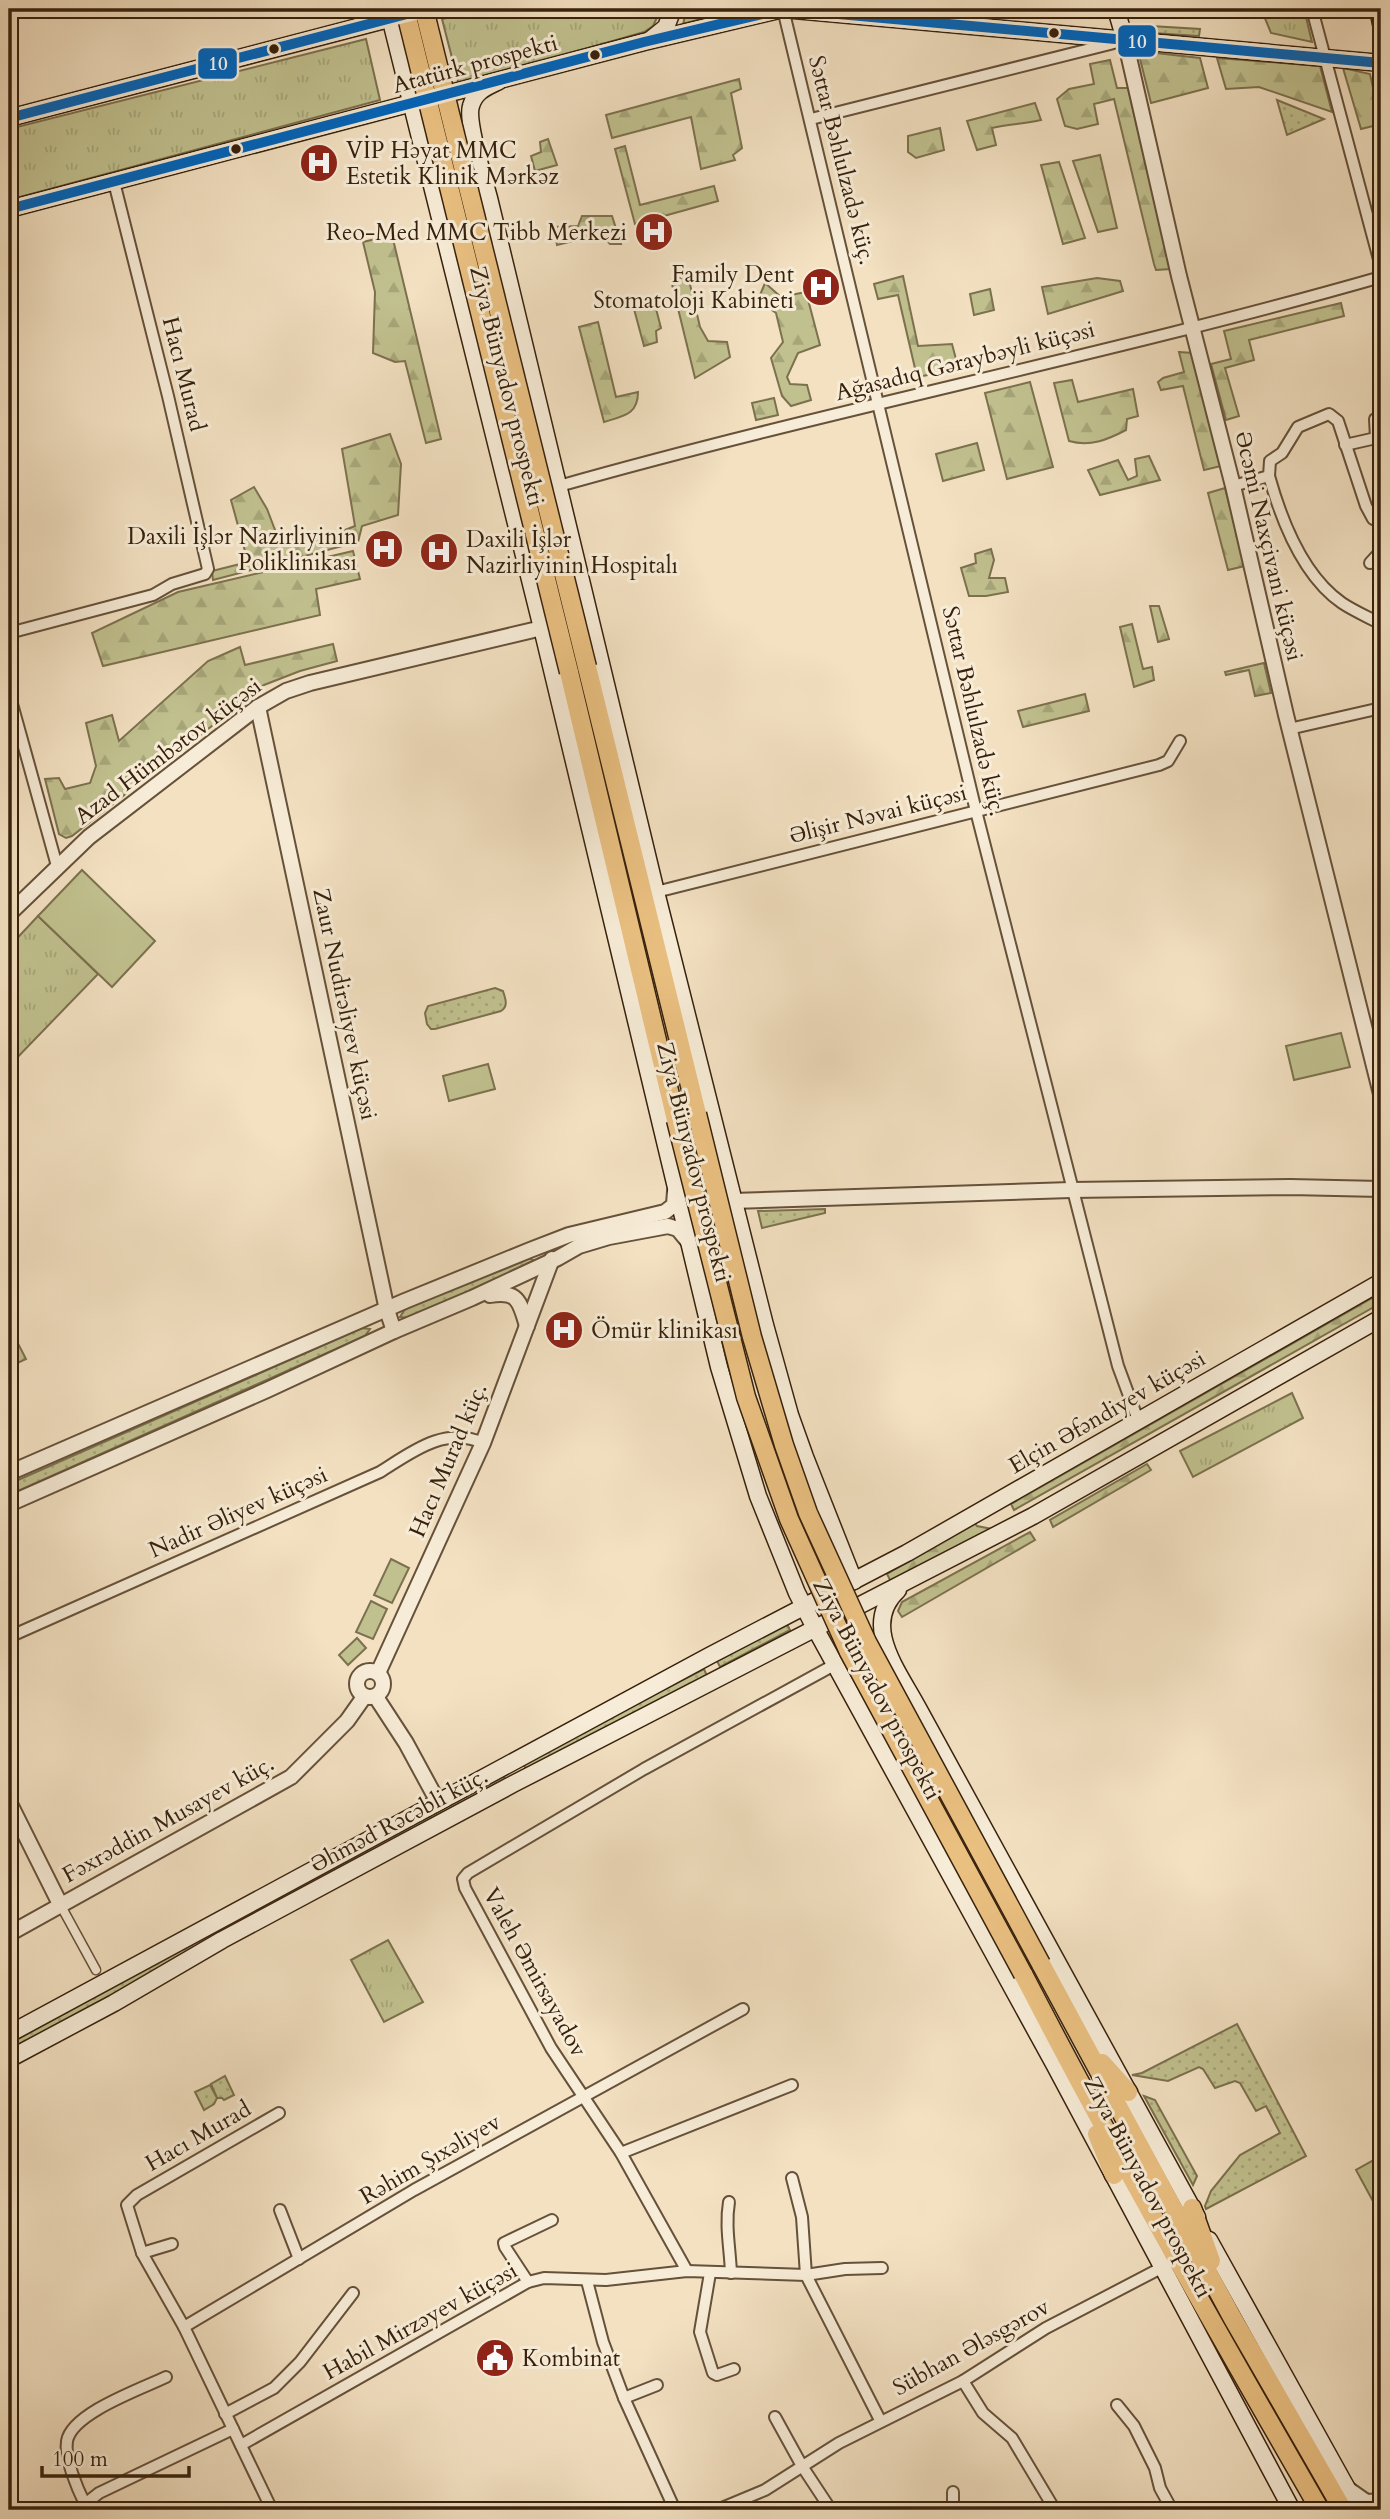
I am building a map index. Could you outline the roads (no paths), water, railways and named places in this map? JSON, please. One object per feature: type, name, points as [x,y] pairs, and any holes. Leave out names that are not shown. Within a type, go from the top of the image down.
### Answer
[{"type":"main road","points":[[9,118],[342,32],[391,11],[425,9]]},
{"type":"main road","name":"Ziya Bünyadov prospekti","points":[[425,9],[578,670],[594,778],[676,1120],[743,1386],[763,1450],[789,1519],[849,1652],[1062,2050],[1214,2326],[1320,2510]]},
{"type":"main road","points":[[644,43],[661,32],[671,18],[673,9]]},
{"type":"main road","name":"Atatürk prospekti","points":[[9,209],[783,9],[1381,63]]},
{"type":"main road","name":"Əcəmi Naxçivani küçəsi","points":[[1116,9],[1125,40]]},
{"type":"main road","points":[[1378,9],[1381,24]]},
{"type":"main road","name":"Ziya Bünyadov prospekti","points":[[391,11],[410,105],[542,628],[687,1240],[728,1402],[758,1496],[804,1607],[834,1665],[1114,2175],[1287,2506]]},
{"type":"main road","name":"Ziya Bünyadov prospekti","points":[[391,11],[578,670],[612,774],[755,1350],[808,1513],[867,1642],[1232,2317],[1343,2510]]},
{"type":"main road","name":"Ziya Bünyadov prospekti","points":[[499,81],[478,92],[470,107],[489,198],[656,892],[772,1354],[808,1466],[854,1581]]},
{"type":"main road","points":[[440,217],[439,193],[442,185],[454,178],[470,178],[489,198]]},
{"type":"main road","points":[[612,774],[656,892],[686,1071]]},
{"type":"main road","points":[[594,778],[607,901],[665,1075]]},
{"type":"main road","name":"Elçin Əfəndiyev küçəsi","points":[[804,1607],[1009,1494],[1381,1282]]},
{"type":"main road","points":[[916,1578],[1033,1516],[1381,1318]]},
{"type":"main road","points":[[758,1496],[774,1511],[782,1514],[796,1511],[807,1501],[808,1466]]},
{"type":"main road","points":[[1009,1494],[1001,1508],[1005,1517],[1018,1521],[1033,1516]]},
{"type":"main road","name":"Ziya Bünyadov prospekti","points":[[916,1578],[893,1595],[885,1606],[881,1637],[1359,2510]]},
{"type":"main road","name":"Əhməd Rəcəbli küç.","points":[[9,2059],[114,2003],[222,1940],[513,1784],[916,1578]]},
{"type":"main road","name":"Əhməd Rəcəbli küç.","points":[[9,2034],[804,1607]]},
{"type":"main road","points":[[709,1656],[720,1676]]},
{"type":"main road","points":[[873,1737],[869,1710],[878,1697],[892,1692],[899,1693],[918,1708]]},
{"type":"main road","points":[[504,1766],[513,1784]]},
{"type":"main road","points":[[1083,2042],[1128,2092]]},
{"type":"main road","points":[[1062,2050],[1114,2175]]},
{"type":"main road","points":[[1192,2208],[1232,2317]]},
{"type":"main road","points":[[1163,2267],[1214,2326]]},
{"type":"street","name":"Səttar Bəhlulzadə küç.","points":[[783,9],[976,811],[1118,1366],[1138,1420]]},
{"type":"street","points":[[1312,9],[1381,267]]},
{"type":"street","points":[[811,119],[1125,40]]},
{"type":"street","name":"Əcəmi Naxçivani küçəsi","points":[[1125,40],[1289,729],[1381,1094]]},
{"type":"street","name":"Hacı Murad","points":[[9,633],[153,595],[172,584],[208,571],[209,565],[114,182]]},
{"type":"street","name":"Ağasadıq Gəraybəyli küçəsi","points":[[559,485],[1192,327],[1381,277]]},
{"type":"street","points":[[1373,519],[1366,506],[1338,421],[1329,414],[1298,427],[1282,453],[1270,461],[1269,475],[1286,527],[1319,580],[1341,602],[1381,624]]},
{"type":"street","points":[[1345,445],[1379,442],[1375,419]]},
{"type":"street","points":[[1233,486],[1269,475]]},
{"type":"street","points":[[1370,564],[1381,551]]},
{"type":"street","name":"Azad Hümbətov küçəsi","points":[[9,914],[89,837],[258,707],[286,691],[542,628]]},
{"type":"street","points":[[9,693],[57,866]]},
{"type":"street","name":"Zaur Nudirəliyev küçəsi","points":[[258,707],[387,1310],[394,1331]]},
{"type":"street","points":[[1289,729],[1381,708]]},
{"type":"street","name":"Əlişir Nəvai küçəsi","points":[[656,892],[1159,765],[1168,761],[1180,741]]},
{"type":"street","points":[[733,1201],[1072,1190],[1290,1187],[1381,1189]]},
{"type":"street","points":[[9,1473],[530,1250],[569,1235],[665,1212],[674,1205],[675,1191]]},
{"type":"street","points":[[9,1504],[472,1298],[579,1246],[595,1240],[674,1226],[687,1240]]},
{"type":"street","points":[[530,1250],[544,1250],[552,1261]]},
{"type":"street","name":"Hacı Murad küç.","points":[[378,1673],[483,1443],[552,1261]]},
{"type":"street","points":[[472,1298],[499,1293],[511,1294],[519,1302],[527,1326]]},
{"type":"street","name":"Nadir Əliyev küçəsi","points":[[9,1637],[380,1472],[410,1453],[440,1440],[458,1435],[483,1443]]},
{"type":"street","name":"Valeh Əmirsayadov","points":[[687,2271],[621,2153],[551,2048],[465,1888],[463,1879],[468,1873],[644,1769],[834,1665]]},
{"type":"street","points":[[370,1697],[384,1685],[378,1673],[369,1671],[359,1677],[357,1689],[370,1697],[406,1743],[438,1802]]},
{"type":"street","name":"Fəxrəddin Musayev küç.","points":[[9,1934],[291,1777],[370,1697]]},
{"type":"street","points":[[9,1802],[96,1970]]},
{"type":"street","name":"Rəhim Şıxəliyev","points":[[184,2327],[414,2190],[743,2009]]},
{"type":"street","points":[[621,2153],[792,2085]]},
{"type":"street","name":"Hacı Murad","points":[[142,2253],[127,2205],[137,2195],[279,2113]]},
{"type":"street","points":[[792,2178],[802,2217],[806,2276],[880,2420]]},
{"type":"street","points":[[729,2202],[726,2230],[730,2242],[731,2273]]},
{"type":"street","points":[[280,2210],[299,2259]]},
{"type":"street","points":[[528,2282],[505,2243],[552,2220]]},
{"type":"street","points":[[172,2244],[142,2253],[184,2327],[272,2510]]},
{"type":"street","name":"Sübhan Ələsgərov","points":[[717,2510],[765,2490],[880,2420],[963,2381],[1046,2328],[1163,2267]]},
{"type":"street","name":"Habil Mirzəyev küçəsi","points":[[241,2445],[528,2282],[544,2277],[587,2281],[687,2271],[806,2276],[845,2269],[882,2268]]},
{"type":"street","points":[[710,2273],[701,2338],[713,2372],[717,2375],[734,2369]]},
{"type":"street","points":[[587,2281],[603,2342],[624,2398],[675,2510]]},
{"type":"street","points":[[225,2414],[274,2388],[300,2362],[353,2293]]},
{"type":"street","points":[[166,2377],[84,2417],[73,2428],[67,2442],[68,2454],[84,2507],[99,2493],[233,2429]]},
{"type":"street","points":[[963,2381],[983,2413],[1012,2438],[1055,2510]]},
{"type":"street","points":[[624,2398],[657,2385]]},
{"type":"street","points":[[1117,2405],[1134,2426],[1172,2510]]},
{"type":"street","points":[[775,2417],[802,2466],[831,2510]]},
{"type":"street","points":[[1341,2481],[1367,2500],[1381,2499]]},
{"type":"street","points":[[953,2491],[953,2510]]},
{"type":"place","name":"VİP Həyat MMC Estetik Klinik Mərkəz","points":[[319,163]]},
{"type":"place","name":"Reo-Med MMC Tibb Merkezi","points":[[654,232]]},
{"type":"place","name":"Family Dent Stomatoloji Kabineti","points":[[821,287]]},
{"type":"place","name":"Daxili İşlər Nazirliyinin Poliklinikası","points":[[384,549]]},
{"type":"place","name":"Daxili İşlər Nazirliyinin Hospitalı","points":[[439,552]]},
{"type":"place","name":"Ömür klinikası","points":[[564,1330]]},
{"type":"place","name":"Kombinat","points":[[495,2358]]}]
